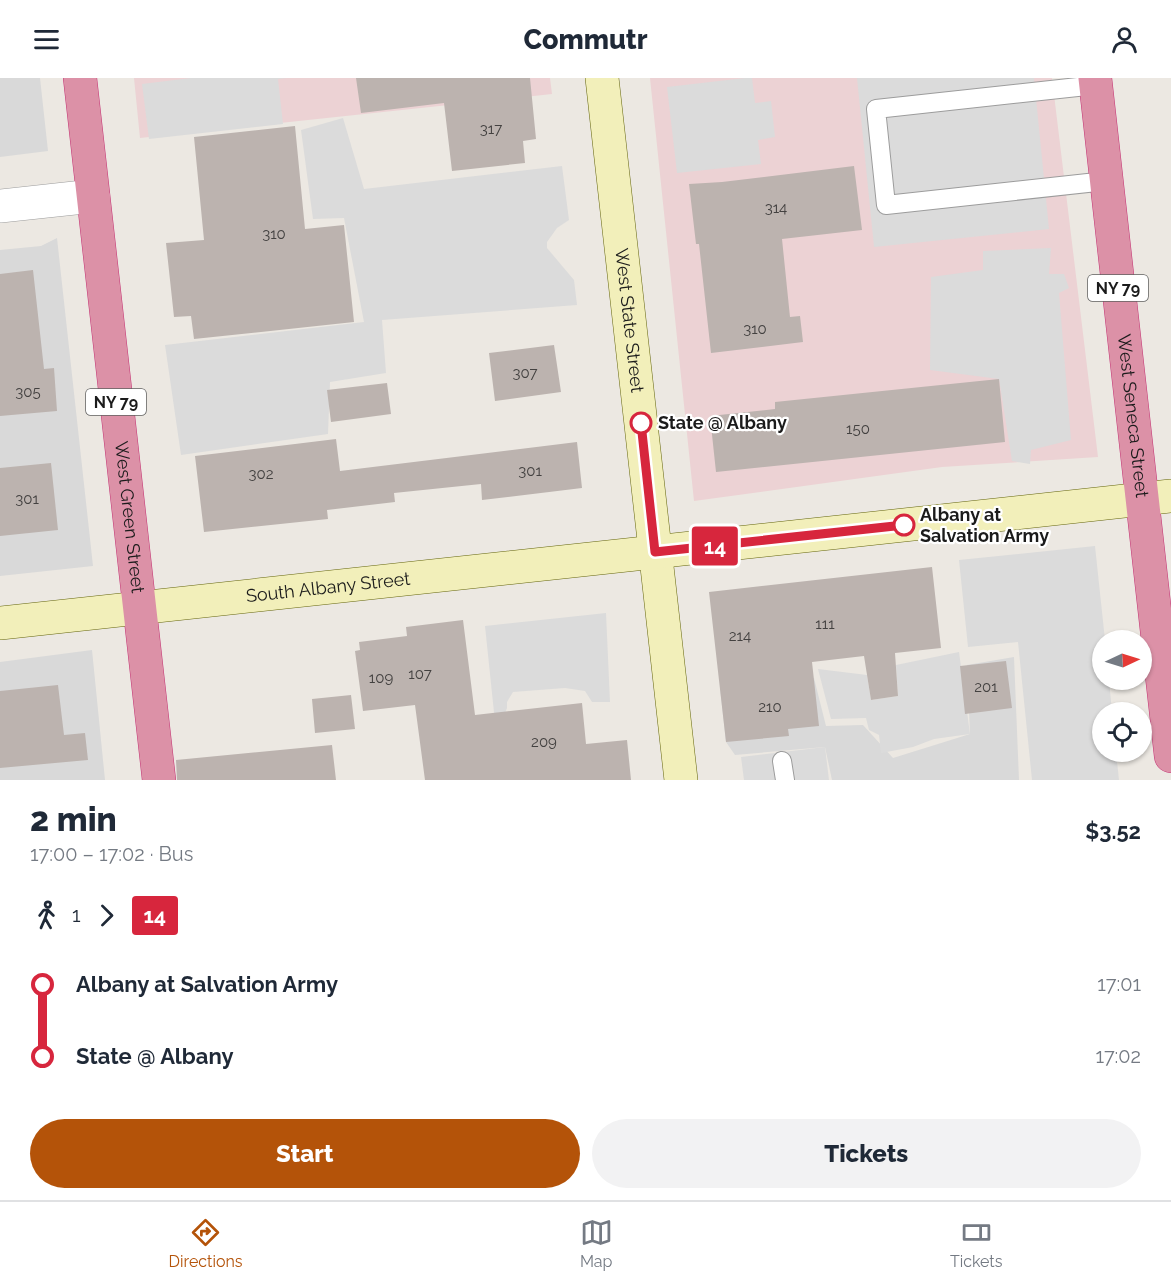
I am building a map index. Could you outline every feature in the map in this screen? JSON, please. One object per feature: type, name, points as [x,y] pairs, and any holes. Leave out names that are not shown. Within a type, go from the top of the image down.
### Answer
[{"type":"highway","name":"West Green Street","points":[[80,78],[159,780]]},
{"type":"highway","name":"West Seneca Street","points":[[1095,81],[1106,181],[1157,497],[1171,756]]},
{"type":"street","name":"West State Street","points":[[602,78],[681,780]]},
{"type":"street","points":[[0,206],[93,196]]},
{"type":"street","name":"South Albany Street","points":[[0,623],[1157,497]]},
{"type":"lane","points":[[1095,81],[876,109],[886,205],[1106,181]]},
{"type":"lane","points":[[782,761],[784,780]]},
{"type":"shaded area","points":[[0,78],[40,78],[48,151],[0,157]]},
{"type":"shaded area","points":[[134,78],[550,78],[552,94],[140,138]]},
{"type":"shaded area","points":[[191,78],[287,78],[278,79],[283,124],[149,139],[142,84]]},
{"type":"shaded area","points":[[650,78],[1052,78],[1098,457],[942,467],[694,501]]},
{"type":"shaded area","points":[[752,78],[755,103],[771,101],[775,137],[758,140],[761,164],[677,173],[667,87]]},
{"type":"shaded area","points":[[857,78],[1034,78],[1049,229],[874,247]]},
{"type":"shaded area","points":[[343,118],[364,189],[562,166],[569,220],[557,228],[547,242],[547,248],[574,280],[577,305],[382,320],[386,373],[330,382],[328,434],[181,455],[165,345],[364,322],[344,218],[313,219],[301,130]]},
{"type":"shaded area","points":[[57,238],[93,566],[0,576],[0,250],[41,246]]},
{"type":"shaded area","points":[[1051,248],[1049,274],[1064,274],[1069,288],[1059,293],[1071,440],[1031,450],[1030,464],[1012,461],[999,379],[930,370],[931,277],[983,270],[983,251]]},
{"type":"shaded area","points":[[1095,546],[1104,630],[1092,630],[1092,690],[1110,690],[1111,702],[1092,702],[1092,762],[1117,762],[1119,780],[1032,780],[1018,642],[968,647],[959,560]]},
{"type":"shaded area","points":[[606,613],[610,702],[592,702],[585,691],[565,688],[513,692],[507,702],[502,720],[495,722],[485,626]]},
{"type":"shaded area","points":[[92,650],[105,780],[0,780],[0,662]]},
{"type":"shaded area","points":[[959,652],[970,734],[934,739],[913,747],[881,753],[879,735],[869,730],[866,718],[831,719],[818,669],[867,675],[871,700],[898,696],[896,665]]},
{"type":"shaded area","points":[[1014,657],[1019,780],[832,780],[825,747],[735,755],[726,742],[720,688],[814,678],[826,726],[863,725],[893,758],[970,734],[967,665]]},
{"type":"shaded area","points":[[825,747],[829,780],[744,780],[741,757]]},
{"type":"building","points":[[356,78],[530,78],[536,139],[523,141],[525,163],[452,171],[444,103],[361,113]]},
{"type":"building","points":[[295,126],[305,229],[344,225],[354,322],[194,339],[191,316],[174,317],[166,243],[204,240],[194,137]]},
{"type":"building","points":[[854,166],[862,230],[782,239],[790,317],[800,316],[803,342],[711,353],[699,244],[696,244],[689,184]]},
{"type":"building","points":[[33,270],[44,369],[54,368],[57,411],[0,416],[0,274]]},
{"type":"building","points":[[554,345],[561,392],[495,401],[489,353]]},
{"type":"building","points":[[999,379],[1005,442],[716,472],[710,416],[775,409],[775,402]]},
{"type":"building","points":[[387,383],[391,414],[331,422],[327,390]]},
{"type":"building","points":[[336,439],[340,471],[577,442],[582,488],[482,500],[481,484],[394,493],[395,502],[327,510],[328,519],[204,532],[195,456]]},
{"type":"building","points":[[51,463],[58,530],[0,536],[0,468]]},
{"type":"building","points":[[932,567],[941,648],[895,653],[898,696],[871,700],[864,656],[812,662],[819,726],[788,729],[789,736],[726,742],[709,592]]},
{"type":"building","points":[[463,620],[475,715],[582,703],[586,744],[627,740],[631,780],[425,780],[415,705],[363,711],[355,651],[360,650],[359,642],[407,636],[406,627]]},
{"type":"building","points":[[1006,661],[1012,708],[965,714],[960,666]]},
{"type":"building","points":[[58,685],[64,735],[85,733],[88,760],[0,768],[0,691]]},
{"type":"building","points":[[351,695],[355,729],[315,733],[312,699]]},
{"type":"building","points":[[332,745],[336,780],[177,780],[176,760]]},
{"type":"bus line","name":"14","points":[[641,423],[655,552],[904,525]]},
{"type":"place","name":"State @ Albany","points":[[641,423]]},
{"type":"place","name":"Albany at Salvation Army","points":[[904,525]]}]
